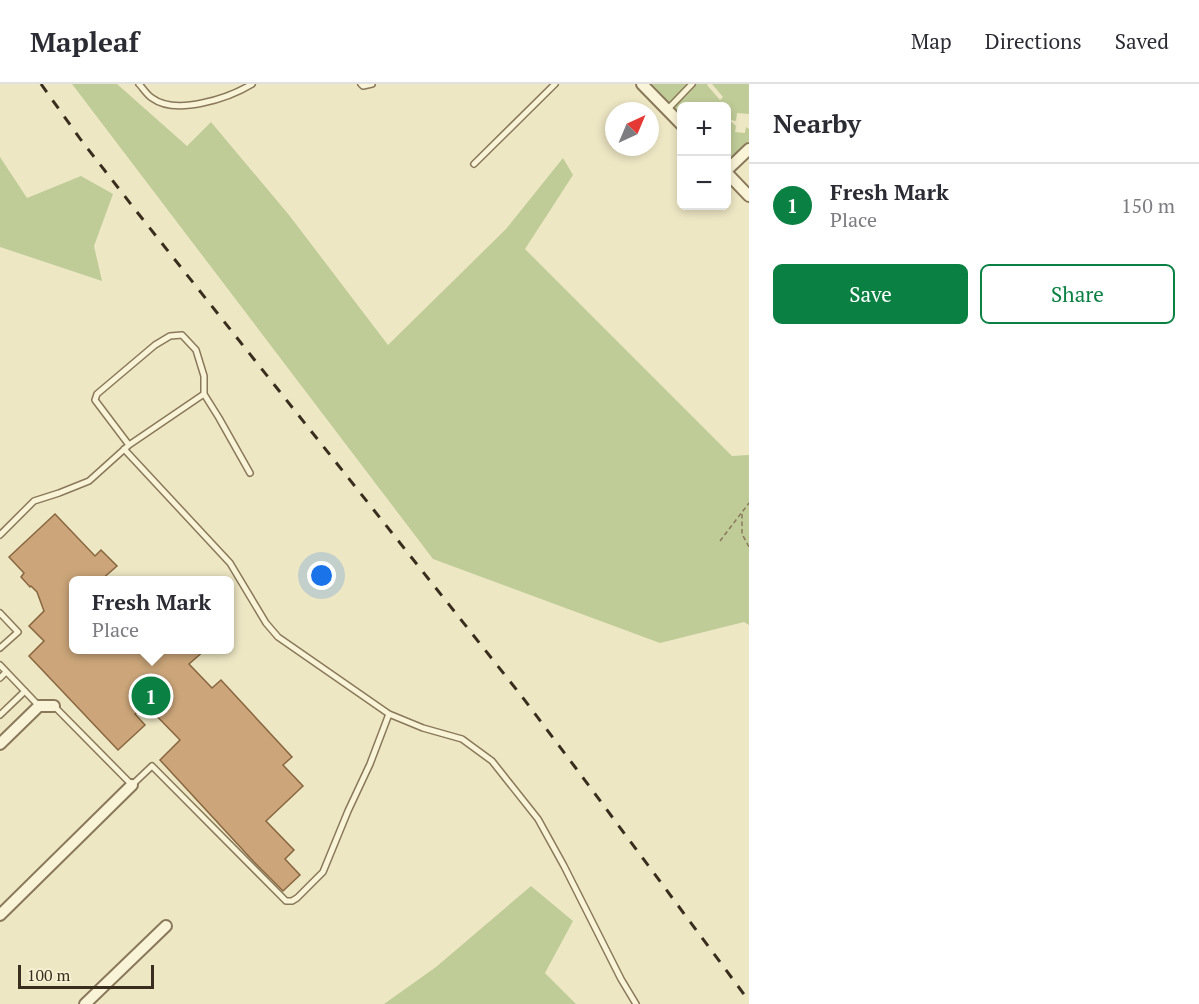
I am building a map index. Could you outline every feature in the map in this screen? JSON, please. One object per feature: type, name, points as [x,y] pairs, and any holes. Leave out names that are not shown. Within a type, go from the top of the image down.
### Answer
[{"type":"street","points":[[642,84],[677,121]]},
{"type":"street","points":[[731,167],[749,149]]},
{"type":"street","points":[[731,177],[749,196]]},
{"type":"street","points":[[0,744],[39,706],[54,706]]},
{"type":"street","points":[[0,915],[132,785]]},
{"type":"street","points":[[85,1004],[166,926]]},
{"type":"lane","points":[[139,84],[152,99],[168,106],[214,100],[252,84]]},
{"type":"lane","points":[[361,84],[363,86],[372,84]]},
{"type":"lane","points":[[474,164],[555,84]]},
{"type":"lane","points":[[667,110],[692,84]]},
{"type":"lane","points":[[250,473],[204,394],[204,376],[196,350],[182,335],[170,336],[155,345],[97,394],[95,398],[127,447],[230,563],[266,623],[278,638],[389,714],[462,740],[492,761],[538,819],[636,1004]]},
{"type":"lane","points":[[0,535],[34,501],[89,481],[127,447],[204,394]]},
{"type":"lane","points":[[0,613],[18,632],[0,648]]},
{"type":"lane","points":[[0,664],[39,706]]},
{"type":"lane","points":[[0,678],[6,672]]},
{"type":"lane","points":[[0,715],[25,691]]},
{"type":"lane","points":[[54,706],[132,785],[152,766],[286,901],[297,898],[323,872],[389,714]]},
{"type":"path","points":[[720,541],[749,503]]},
{"type":"path","points":[[742,513],[742,534],[749,547]]},
{"type":"green space","points":[[72,84],[117,84],[187,146],[211,122],[289,215],[388,345],[506,229],[563,158],[573,175],[525,249],[732,456],[749,455],[749,625],[744,622],[660,643],[433,559]]},
{"type":"green space","points":[[652,84],[708,84],[720,100],[723,97],[712,84],[749,84],[749,114],[737,113],[736,121],[731,120],[731,102],[677,102],[677,111]]},
{"type":"green space","points":[[731,122],[736,126],[735,132],[745,133],[746,127],[749,129],[749,141],[731,157]]},
{"type":"green space","points":[[0,157],[27,198],[81,176],[113,194],[94,246],[102,281],[0,247]]},
{"type":"green space","points":[[531,886],[573,921],[545,973],[576,1004],[384,1004],[436,967]]},
{"type":"building","points":[[55,514],[95,556],[101,550],[117,566],[106,576],[69,576],[69,654],[200,654],[189,664],[212,688],[221,680],[292,757],[283,765],[303,786],[266,821],[294,850],[285,859],[300,875],[283,891],[160,760],[180,740],[145,704],[135,714],[145,725],[118,750],[29,656],[44,641],[29,626],[44,611],[37,592],[21,577],[24,573],[9,557]]},
{"type":"railway","points":[[41,84],[137,212],[520,694],[749,1001]]},
{"type":"place","name":"Fresh Mark","points":[[151,696]]}]
